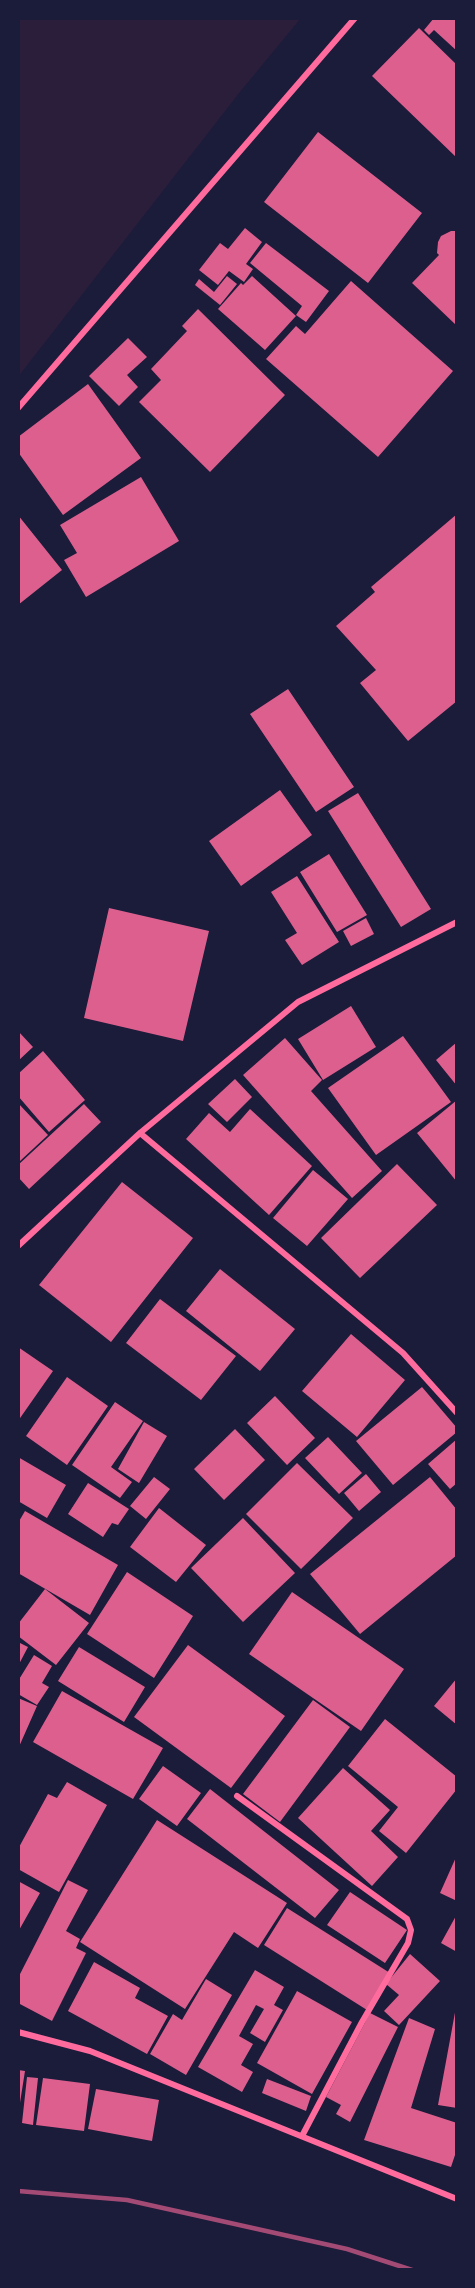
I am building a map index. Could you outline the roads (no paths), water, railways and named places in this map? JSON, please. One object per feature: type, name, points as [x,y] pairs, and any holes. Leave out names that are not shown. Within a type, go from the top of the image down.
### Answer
[{"type":"street","points":[[18,408],[355,18]]},
{"type":"street","points":[[18,1246],[39,1224],[140,1133],[298,1002],[457,922]]},
{"type":"street","points":[[140,1133],[403,1353],[457,1413]]},
{"type":"street","points":[[237,1796],[407,1919],[411,1930],[408,1943],[362,2022],[302,2136]]},
{"type":"street","points":[[18,2032],[90,2051],[457,2199]]},
{"type":"railway","points":[[18,2191],[127,2200],[347,2249],[412,2270]]}]
